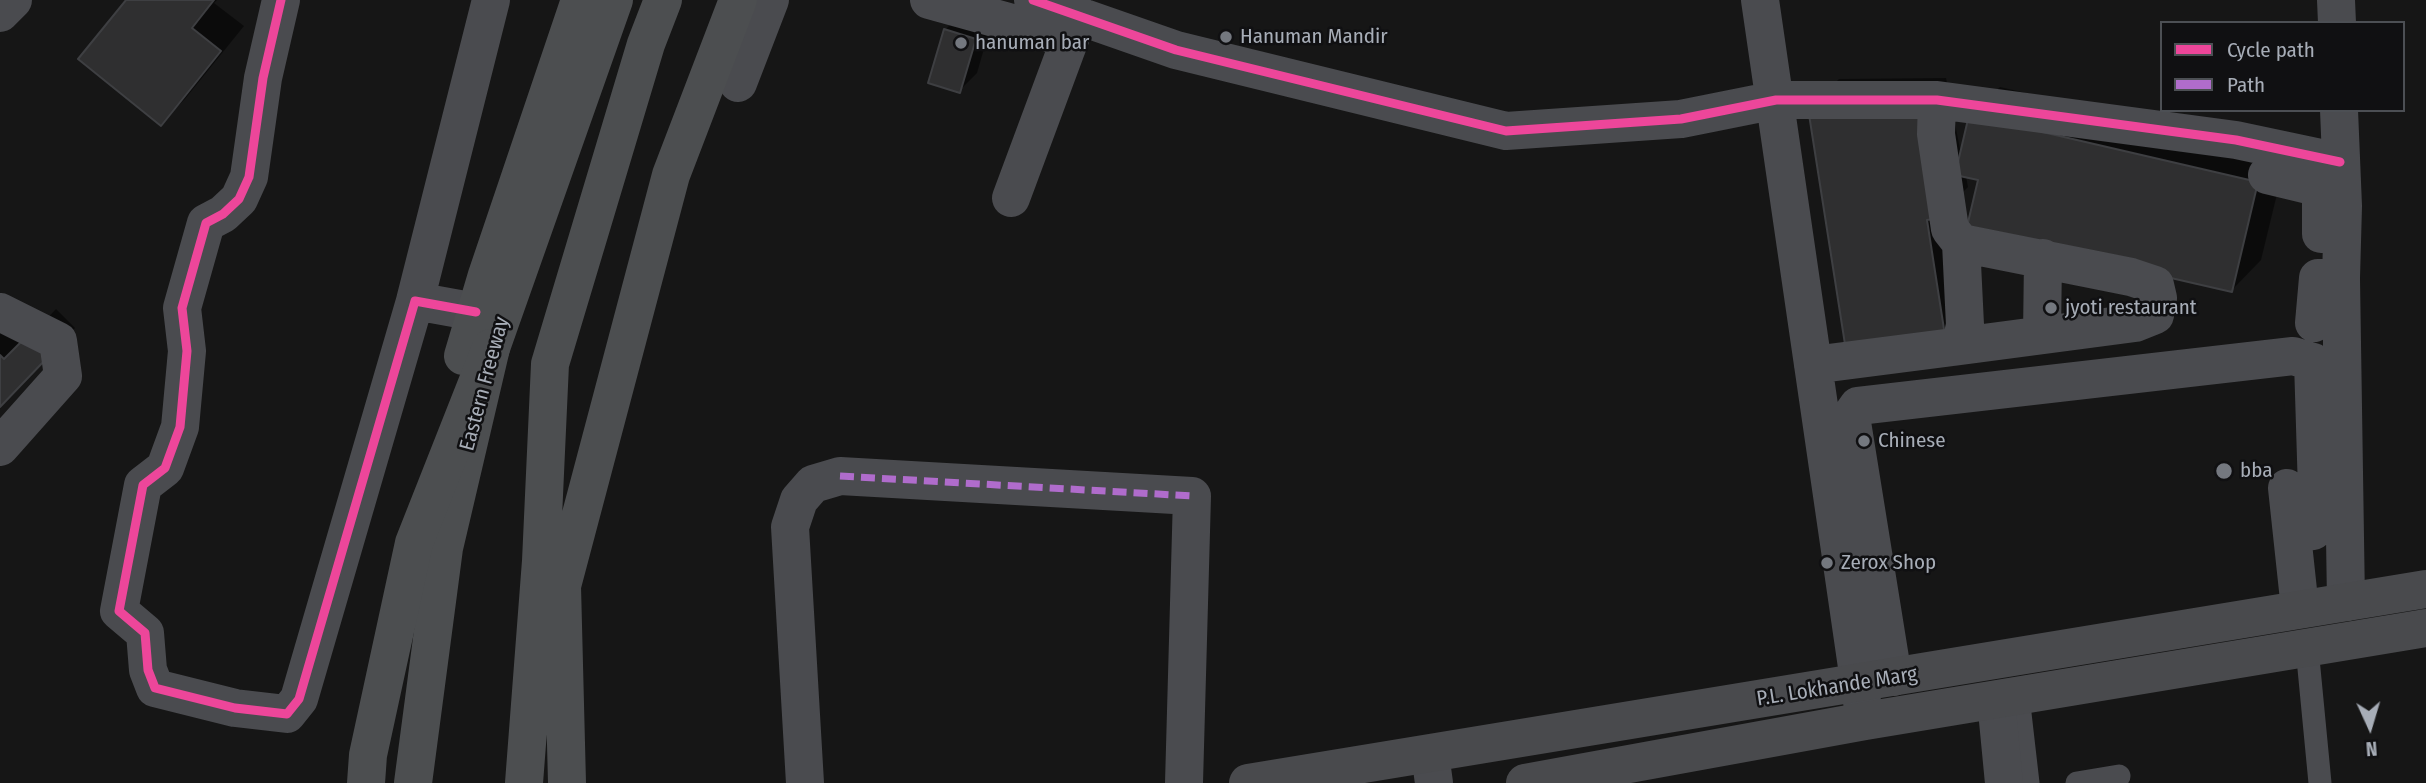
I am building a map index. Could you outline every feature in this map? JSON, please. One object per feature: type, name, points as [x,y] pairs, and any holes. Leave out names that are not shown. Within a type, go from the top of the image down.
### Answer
[{"type":"highway","points":[[397,783],[450,403],[476,312],[580,0]]},
{"type":"highway","name":"Eastern Freeway","points":[[414,783],[444,548],[491,348],[614,0]]},
{"type":"highway","points":[[524,783],[541,561],[550,364],[646,44],[663,0]]},
{"type":"highway","points":[[567,783],[562,586],[671,175],[738,0]]},
{"type":"highway","points":[[366,783],[368,755],[414,542],[491,348]]},
{"type":"main road","name":"P.L. Lokhande Marg","points":[[1248,783],[1432,768],[1875,680],[2426,589]]},
{"type":"main road","name":"P.L. Lokhande Marg","points":[[1525,783],[1865,721],[2426,628]]},
{"type":"street","points":[[0,13],[13,0]]},
{"type":"street","points":[[281,0],[263,78],[249,177],[239,199],[223,214],[206,223],[182,308],[187,351],[180,427],[164,468],[143,485],[119,611],[145,633],[148,670],[155,688],[235,708],[287,714],[299,699],[415,301],[491,0]]},
{"type":"street","points":[[738,83],[770,0]]},
{"type":"street","points":[[929,0],[1074,27],[1176,50],[1506,131],[1681,119],[1776,100],[1937,100],[2236,140],[2340,162]]},
{"type":"street","points":[[1033,0],[1074,27]]},
{"type":"street","points":[[1760,0],[1813,365],[1875,680]]},
{"type":"street","points":[[2336,0],[2337,21]]},
{"type":"street","points":[[1012,198],[1074,27]]},
{"type":"street","points":[[1937,100],[1936,134],[1950,229],[1961,243],[1965,325],[1962,339],[1953,346]]},
{"type":"street","points":[[2314,323],[2330,278],[2343,206],[2339,112]]},
{"type":"street","points":[[2267,175],[2321,188],[2330,278],[2346,602]]},
{"type":"street","points":[[1813,365],[2134,323],[2155,315],[2158,298],[2155,285],[2043,258],[1961,243]]},
{"type":"street","points":[[2042,335],[2043,258]]},
{"type":"street","points":[[415,301],[476,312]]},
{"type":"street","points":[[0,312],[58,341],[63,376],[0,447]]},
{"type":"street","points":[[1865,721],[1875,680],[1851,416],[1858,407],[2293,356],[2313,362],[2318,523],[2314,531],[2292,533]]},
{"type":"street","points":[[805,783],[790,527],[799,500],[813,484],[840,476],[1192,496],[1184,783]]},
{"type":"street","points":[[2287,488],[2300,609]]},
{"type":"street","points":[[2004,783],[2007,698]]},
{"type":"lane","points":[[2307,648],[2320,783]]},
{"type":"lane","points":[[2007,698],[2028,783]]},
{"type":"lane","points":[[2077,783],[2119,776]]},
{"type":"building","points":[[126,0],[214,0],[192,28],[221,51],[161,126],[78,59]]},
{"type":"building","points":[[944,29],[976,39],[960,93],[928,83]]},
{"type":"building","points":[[1917,107],[1940,218],[1927,220],[1946,342],[1847,357],[1808,108]]},
{"type":"building","points":[[1969,115],[2258,182],[2232,292],[1966,231],[1978,180],[1955,175]]},
{"type":"building","points":[[26,337],[47,358],[0,407],[0,355],[4,359]]},
{"type":"marked path","points":[[840,476],[1192,496]]},
{"type":"cycle path","points":[[281,0],[263,78],[249,177],[239,199],[223,214],[206,223],[182,308],[187,351],[180,427],[165,468],[143,485],[119,611],[145,633],[148,670],[155,688],[235,708],[287,714],[299,699],[415,301],[476,312]]},
{"type":"cycle path","points":[[1033,0],[1176,50],[1506,131],[1681,119],[1776,100],[1937,100],[2236,140],[2340,162]]},
{"type":"place","name":"Hanuman Mandir","points":[[1226,37]]},
{"type":"place","name":"hanuman bar","points":[[961,43]]},
{"type":"place","name":"jyoti restaurant","points":[[2051,308]]},
{"type":"place","name":"Chinese","points":[[1864,441]]},
{"type":"place","name":"bba","points":[[2224,471]]},
{"type":"place","name":"Zerox Shop","points":[[1827,563]]}]
